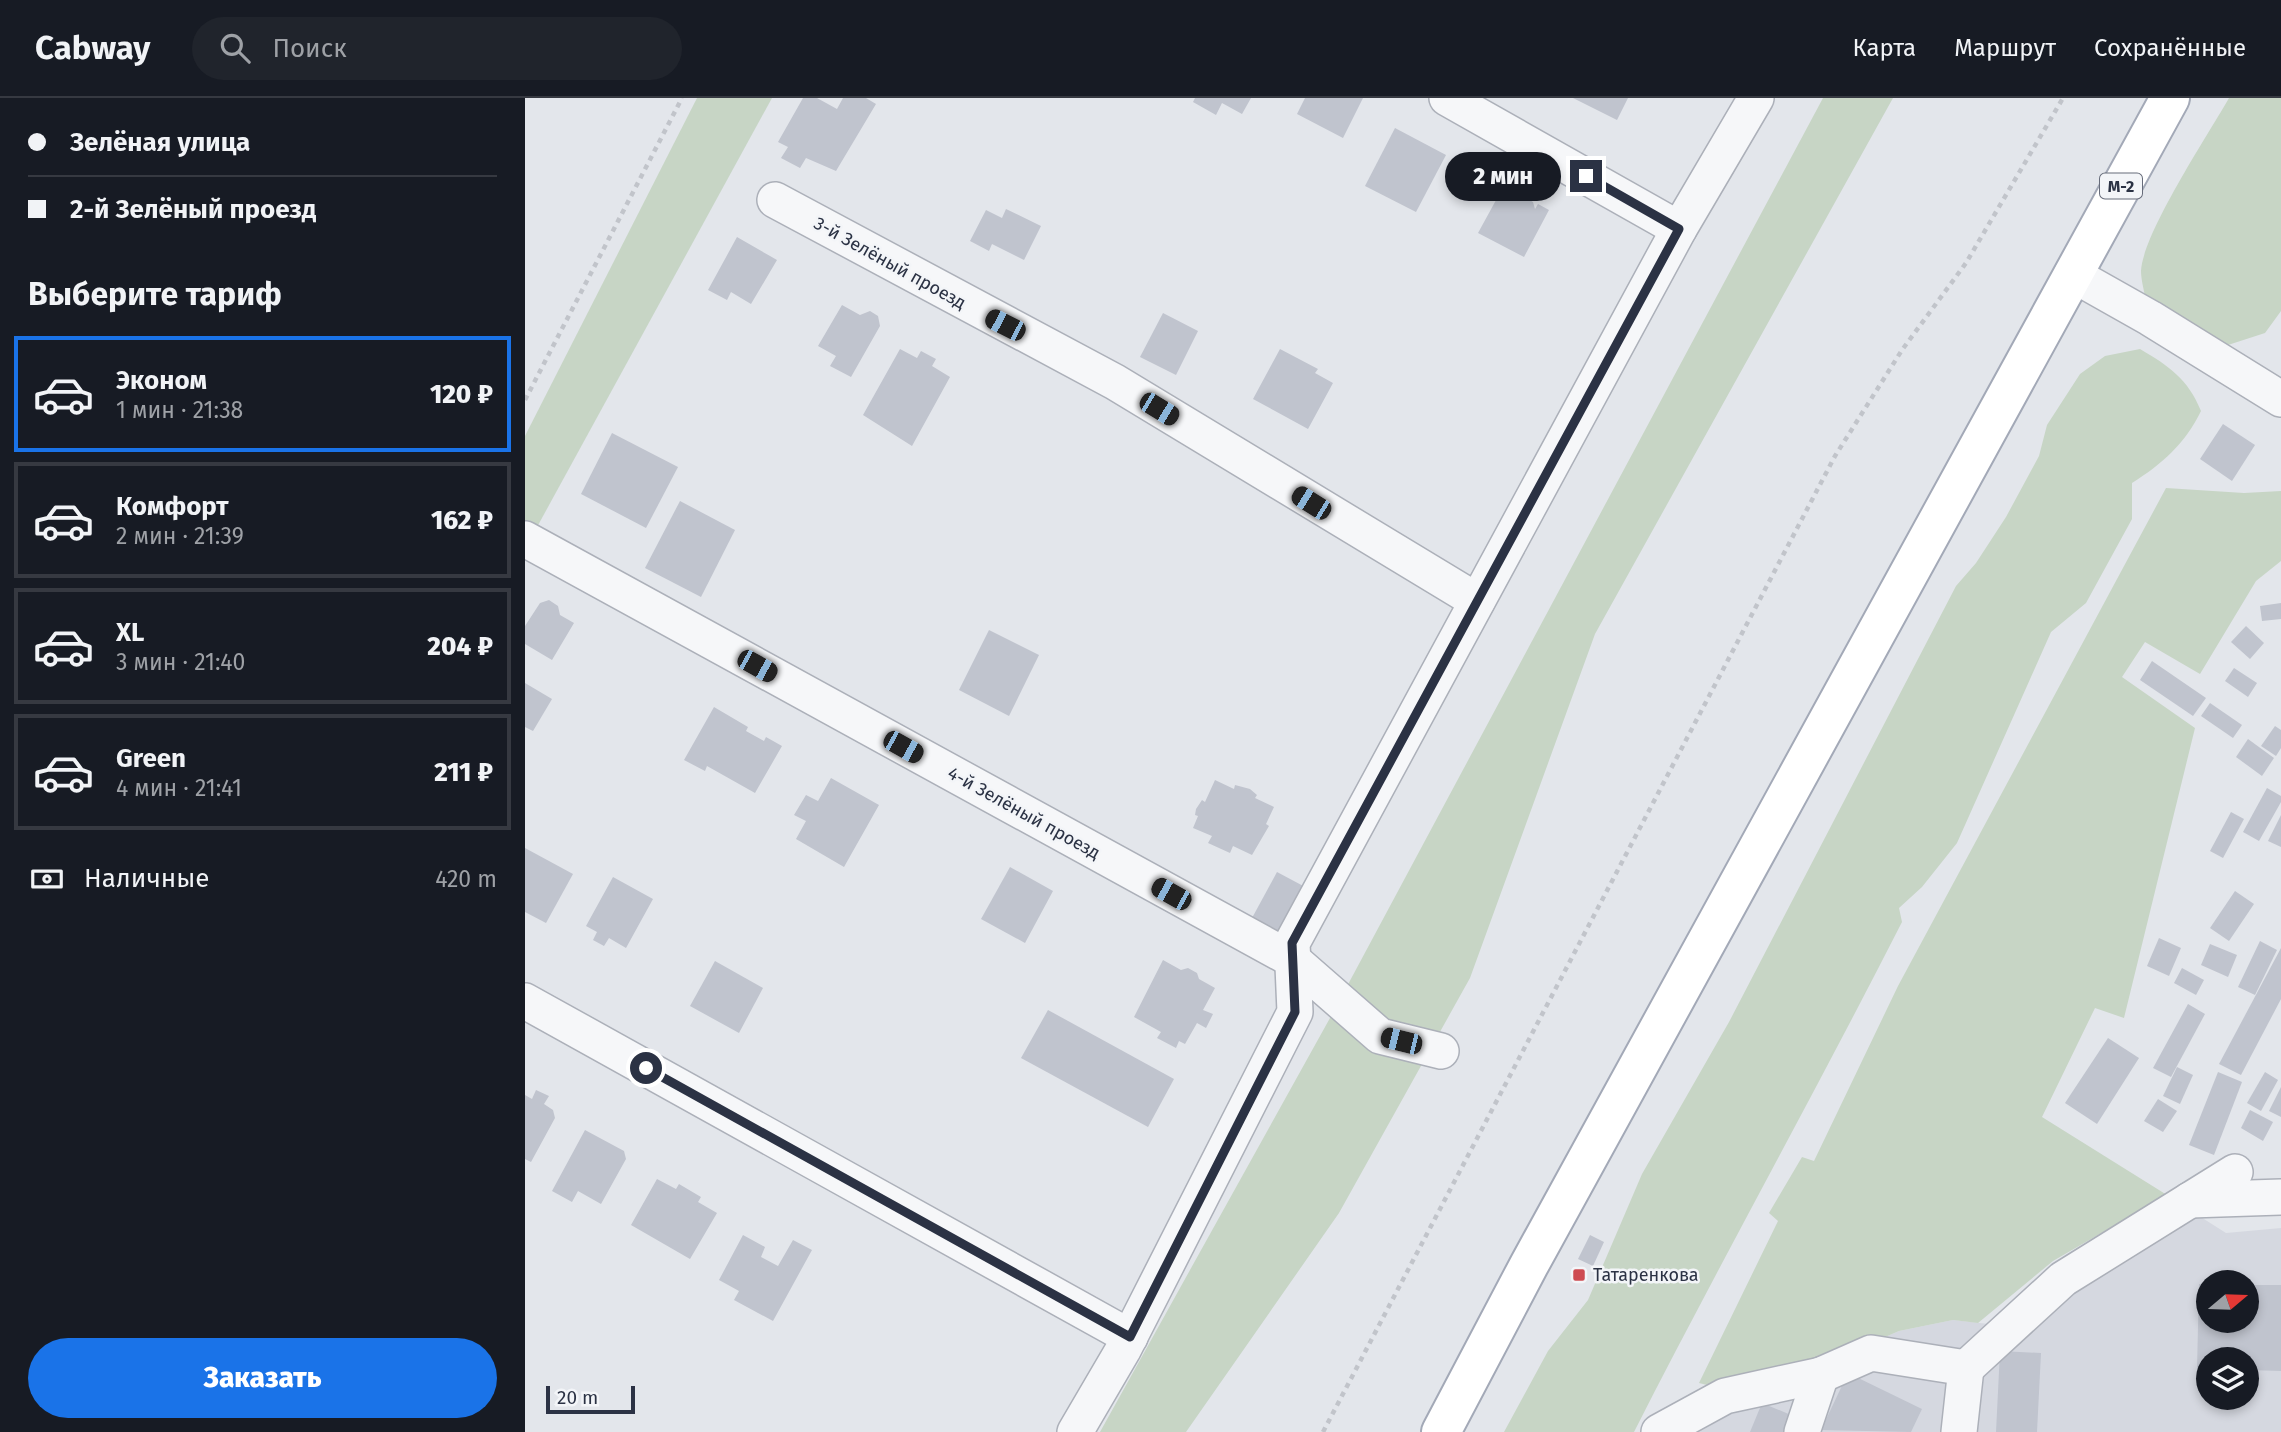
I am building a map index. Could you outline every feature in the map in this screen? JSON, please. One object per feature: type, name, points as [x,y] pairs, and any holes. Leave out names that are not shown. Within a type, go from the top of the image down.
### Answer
[{"type":"main road","name":"М-2","points":[[2072,274],[2170,98]]},
{"type":"main road","points":[[1441,1432],[2072,274]]},
{"type":"street","points":[[1447,98],[1679,229]]},
{"type":"street","points":[[1075,1432],[1130,1337],[1295,1012],[1292,943],[1679,229],[1756,98]]},
{"type":"street","name":"3-й Зелёный проезд","points":[[775,200],[1115,382],[1477,601]]},
{"type":"street","points":[[2072,274],[2281,399]]},
{"type":"street","name":"4-й Зелёный проезд","points":[[525,539],[1293,960],[1380,1036],[1441,1051]]},
{"type":"street","points":[[525,1001],[1130,1337]]},
{"type":"street","points":[[1959,1432],[1966,1368],[2063,1279],[2235,1172]]},
{"type":"street","points":[[2189,1200],[2281,1197]]},
{"type":"street","points":[[1659,1432],[1725,1396],[1821,1375],[1871,1353],[1966,1368]]},
{"type":"street","points":[[1802,1432],[1821,1375]]},
{"type":"path","points":[[525,400],[682,98]]},
{"type":"path","points":[[1323,1432],[1835,456],[1902,350],[1973,253],[2063,98]]},
{"type":"shaded area","points":[[2196,1214],[2226,1233],[2281,1228],[2281,1432],[1699,1432],[1719,1388],[1832,1360],[1899,1331],[1953,1320],[2016,1327]]},
{"type":"green space","points":[[697,98],[772,98],[525,549],[525,436]]},
{"type":"green space","points":[[1823,98],[1893,98],[1595,634],[1470,978],[1339,1213],[1186,1432],[1100,1432],[1330,1018]]},
{"type":"green space","points":[[2229,98],[2281,98],[2281,311],[2265,333],[2228,345],[2189,335],[2146,303],[2141,271],[2144,254],[2164,209]]},
{"type":"green space","points":[[2140,349],[2177,374],[2190,390],[2201,411],[2188,434],[2172,452],[2132,483],[2132,519],[2086,603],[2051,632],[1957,843],[1922,887],[1899,908],[1902,922],[1634,1432],[1504,1432],[1548,1351],[1588,1300],[1642,1174],[1729,1022],[1956,586],[1976,563],[2006,517],[2039,456],[2047,425],[2080,374],[2105,356]]},
{"type":"green space","points":[[2166,488],[2244,493],[2281,491],[2281,561],[2256,581],[2200,674],[2145,642],[2122,677],[2195,728],[2124,1018],[2095,1008],[2042,1117],[2167,1195],[2053,1261],[1978,1323],[1953,1320],[1899,1331],[1832,1360],[1719,1388],[1699,1383],[1778,1221],[1769,1213],[1802,1157],[1814,1161],[1898,986]]},
{"type":"building","points":[[803,98],[817,98],[837,109],[843,98],[866,98],[876,104],[836,171],[806,158],[800,168],[781,158],[788,147],[778,142]]},
{"type":"building","points":[[1195,98],[1251,98],[1242,114],[1222,103],[1216,115],[1193,102]]},
{"type":"building","points":[[1305,98],[1363,98],[1343,138],[1297,114]]},
{"type":"building","points":[[1573,98],[1628,98],[1617,120]]},
{"type":"building","points":[[1395,128],[1446,155],[1416,212],[1365,186]]},
{"type":"building","points":[[1501,191],[1516,199],[1523,196],[1533,202],[1535,209],[1538,204],[1549,210],[1524,257],[1478,233]]},
{"type":"building","points":[[1006,209],[1041,226],[1024,260],[992,244],[989,251],[970,241],[986,210],[1002,218]]},
{"type":"building","points":[[737,237],[777,260],[751,304],[731,292],[727,300],[708,290]]},
{"type":"building","points":[[842,305],[860,315],[870,311],[878,316],[880,326],[851,377],[830,366],[836,356],[818,346]]},
{"type":"building","points":[[1163,313],[1198,331],[1176,375],[1140,357]]},
{"type":"building","points":[[900,349],[917,358],[921,351],[936,359],[932,366],[950,377],[912,446],[863,415]]},
{"type":"building","points":[[1280,349],[1318,369],[1315,373],[1333,383],[1308,429],[1253,399]]},
{"type":"building","points":[[2223,424],[2255,445],[2232,481],[2200,459]]},
{"type":"building","points":[[612,433],[678,467],[646,528],[581,494]]},
{"type":"building","points":[[680,501],[735,530],[701,597],[645,568]]},
{"type":"building","points":[[549,600],[558,606],[560,615],[574,623],[552,660],[525,644],[525,626],[540,603]]},
{"type":"building","points":[[2281,603],[2281,619],[2262,621],[2260,606]]},
{"type":"building","points":[[2246,626],[2264,643],[2250,659],[2231,642]]},
{"type":"building","points":[[989,630],[1039,655],[1009,716],[959,690]]},
{"type":"building","points":[[2152,661],[2206,698],[2193,716],[2140,680]]},
{"type":"building","points":[[2234,668],[2257,683],[2248,697],[2225,681]]},
{"type":"building","points":[[525,683],[552,699],[533,731],[525,727]]},
{"type":"building","points":[[2210,703],[2242,725],[2233,738],[2201,716]]},
{"type":"building","points":[[714,707],[748,727],[746,731],[764,741],[766,737],[782,746],[755,793],[707,766],[705,771],[684,760]]},
{"type":"building","points":[[2275,726],[2281,730],[2281,748],[2276,756],[2261,746]]},
{"type":"building","points":[[2248,739],[2274,758],[2262,776],[2236,757]]},
{"type":"building","points":[[831,778],[879,805],[844,867],[796,839],[806,821],[794,815],[806,795],[818,801]]},
{"type":"building","points":[[1215,780],[1234,789],[1235,785],[1250,789],[1257,795],[1255,798],[1274,807],[1266,824],[1269,826],[1252,855],[1233,846],[1230,853],[1208,843],[1212,836],[1193,828],[1198,816],[1195,815],[1196,809],[1202,800],[1205,802]]},
{"type":"building","points":[[2267,788],[2281,796],[2281,802],[2259,841],[2243,832]]},
{"type":"building","points":[[2231,812],[2244,819],[2223,858],[2210,851]]},
{"type":"building","points":[[2281,815],[2281,847],[2268,841]]},
{"type":"building","points":[[525,848],[573,874],[546,923],[525,912]]},
{"type":"building","points":[[1010,867],[1053,891],[1025,943],[981,919]]},
{"type":"building","points":[[1277,872],[1307,888],[1282,934],[1252,918]]},
{"type":"building","points":[[613,877],[653,899],[626,948],[609,938],[604,946],[593,940],[597,932],[586,926]]},
{"type":"building","points":[[2235,891],[2254,904],[2229,941],[2210,928]]},
{"type":"building","points":[[2159,938],[2181,948],[2169,976],[2147,966]]},
{"type":"building","points":[[2260,941],[2277,950],[2255,995],[2238,987]]},
{"type":"building","points":[[2210,944],[2237,955],[2228,977],[2201,965]]},
{"type":"building","points":[[2281,948],[2281,999],[2241,1075],[2219,1064]]},
{"type":"building","points":[[1163,960],[1181,970],[1188,968],[1197,973],[1199,979],[1215,988],[1203,1010],[1213,1014],[1206,1028],[1197,1023],[1185,1044],[1179,1041],[1176,1048],[1157,1038],[1161,1032],[1134,1017]]},
{"type":"building","points":[[715,961],[763,988],[739,1033],[690,1006]]},
{"type":"building","points":[[2182,968],[2204,980],[2196,995],[2174,983]]},
{"type":"building","points":[[2188,1004],[2205,1014],[2171,1077],[2153,1068]]},
{"type":"building","points":[[1048,1010],[1174,1079],[1148,1127],[1021,1058]]},
{"type":"building","points":[[2108,1038],[2139,1058],[2097,1124],[2065,1103]]},
{"type":"building","points":[[2177,1067],[2193,1075],[2180,1104],[2163,1096]]},
{"type":"building","points":[[2218,1072],[2242,1082],[2214,1155],[2189,1145]]},
{"type":"building","points":[[2265,1072],[2278,1080],[2261,1111],[2247,1103]]},
{"type":"building","points":[[2281,1087],[2281,1117],[2269,1111]]},
{"type":"building","points":[[536,1090],[549,1096],[544,1104],[553,1110],[555,1118],[531,1162],[525,1159],[525,1095],[532,1099]]},
{"type":"building","points":[[2158,1099],[2177,1111],[2163,1132],[2144,1121]]},
{"type":"building","points":[[2250,1110],[2273,1122],[2263,1141],[2241,1128]]},
{"type":"building","points":[[585,1130],[624,1151],[626,1159],[601,1204],[578,1191],[572,1202],[552,1191]]},
{"type":"building","points":[[657,1179],[676,1189],[679,1184],[701,1197],[698,1202],[717,1213],[690,1259],[631,1225]]},
{"type":"building","points":[[743,1235],[765,1247],[761,1257],[778,1266],[793,1240],[812,1250],[773,1321],[734,1300],[739,1291],[719,1280]]},
{"type":"building","points":[[1590,1235],[1604,1242],[1593,1266],[1578,1259]]},
{"type":"building","points":[[2259,1285],[2281,1285],[2281,1371],[2259,1370],[2259,1347],[2198,1347],[2198,1334],[2259,1334]]},
{"type":"building","points":[[2000,1351],[2041,1353],[2037,1432],[1996,1432]]},
{"type":"building","points":[[1848,1373],[1922,1409],[1911,1432],[1821,1430]]},
{"type":"building","points":[[1762,1403],[1791,1415],[1784,1432],[1750,1432]]},
{"type":"place","name":"Татаренкова","points":[[1579,1275]]},
{"type":"route","points":[[646,1068],[1130,1337],[1295,1012],[1292,943],[1679,229],[1586,176]]}]
